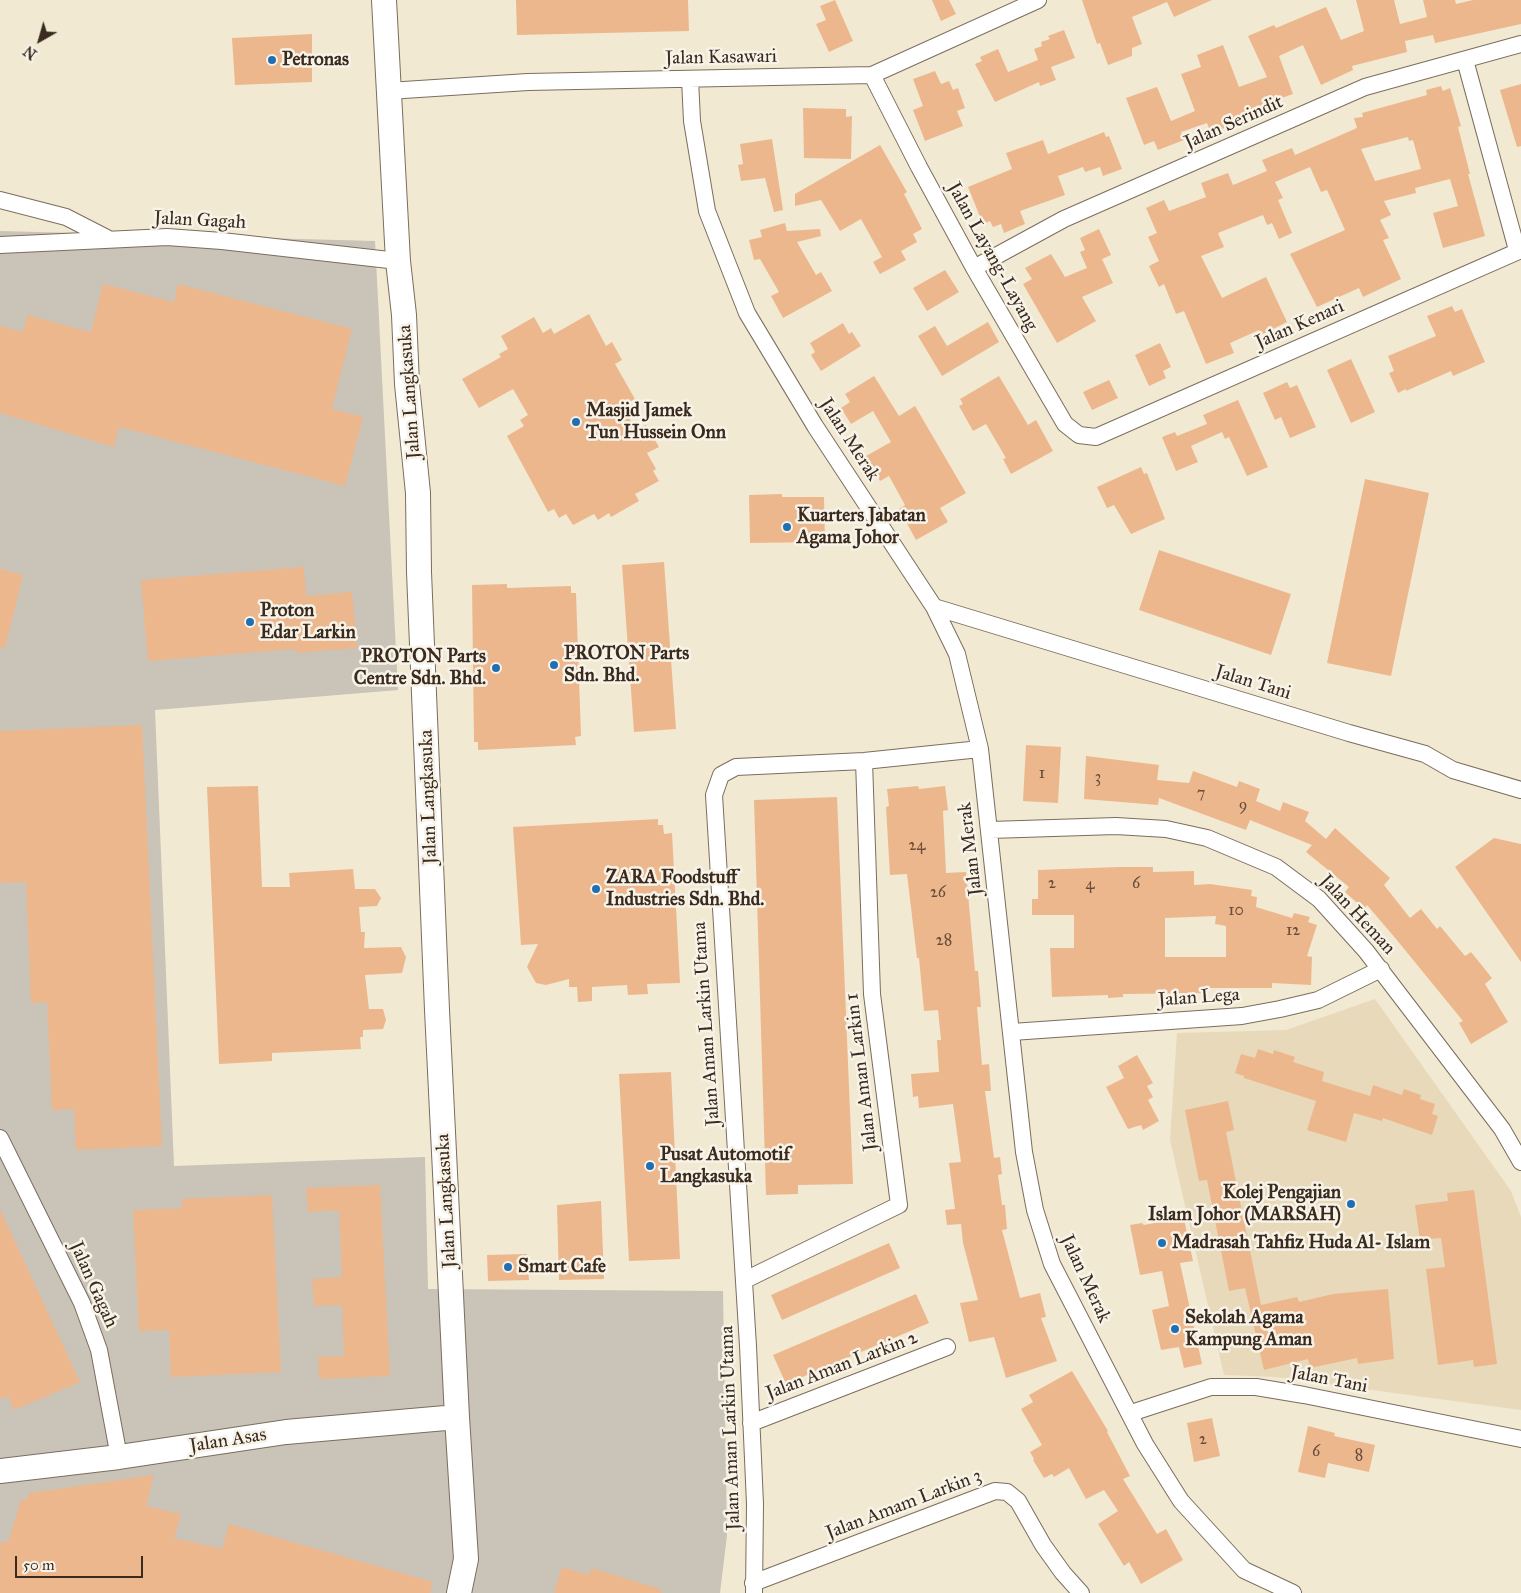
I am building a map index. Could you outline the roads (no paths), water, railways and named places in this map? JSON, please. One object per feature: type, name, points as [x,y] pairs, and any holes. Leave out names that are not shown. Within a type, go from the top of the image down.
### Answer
[{"type":"main road","name":"Jalan Langkasuka","points":[[384,0],[398,261],[404,315],[407,384],[418,493],[419,579],[457,1417],[466,1559],[459,1593]]},
{"type":"main road","name":"Jalan Asas","points":[[0,1470],[119,1457],[286,1432],[457,1417]]},
{"type":"street","name":"Jalan Kasawari","points":[[388,91],[528,82],[872,75],[1038,0]]},
{"type":"street","name":"Jalan Serindit","points":[[974,268],[1064,219],[1365,87],[1521,44]]},
{"type":"street","points":[[1465,60],[1519,250]]},
{"type":"street","name":"Jalan Layang-Layang","points":[[872,75],[974,268],[1065,424],[1079,435],[1096,437]]},
{"type":"street","name":"Jalan Merak","points":[[690,79],[692,121],[707,211],[747,313],[815,426],[934,607],[957,654],[980,749],[1024,1152],[1035,1210],[1052,1264],[1131,1413],[1145,1444],[1181,1501],[1244,1570],[1293,1593]]},
{"type":"street","points":[[0,200],[66,218],[109,239]]},
{"type":"street","name":"Jalan Gagah","points":[[0,245],[167,237],[222,241],[398,261]]},
{"type":"street","name":"Jalan Kenari","points":[[1096,437],[1519,250]]},
{"type":"street","name":"Jalan Tani","points":[[934,607],[1349,733],[1425,754],[1453,770],[1521,790]]},
{"type":"street","points":[[949,638],[972,618]]},
{"type":"street","name":"Jalan Aman Larkin Utama","points":[[754,1588],[756,1533],[752,1423],[714,795],[721,775],[736,767],[864,761],[980,749]]},
{"type":"street","name":"Jalan Aman Larkin 1","points":[[744,1280],[899,1206],[872,994],[864,761]]},
{"type":"street","name":"Jalan Heman","points":[[990,830],[1116,826],[1166,829],[1207,838],[1276,866],[1318,899],[1380,969],[1502,1129],[1521,1162]]},
{"type":"street","name":"Jalan Lega","points":[[1012,1032],[1242,1016],[1318,1000],[1380,969]]},
{"type":"street","name":"Jalan Gagah","points":[[0,1138],[82,1303],[99,1350],[119,1457]]},
{"type":"street","name":"Jalan Aman Larkin 2","points":[[752,1423],[947,1346]]},
{"type":"street","name":"Jalan Tani","points":[[1131,1413],[1211,1387],[1256,1387],[1304,1394],[1521,1439]]},
{"type":"street","name":"Jalan Amam Larkin 3","points":[[754,1588],[995,1491],[1007,1492],[1018,1501],[1042,1545],[1063,1573],[1082,1593]]},
{"type":"place","name":"Petronas","points":[[272,60]]},
{"type":"place","name":"Masjid Jamek Tun Hussein Onn","points":[[576,422]]},
{"type":"place","name":"Kuarters Jabatan Agama Johor","points":[[787,527]]},
{"type":"place","name":"Proton Edar Larkin","points":[[250,622]]},
{"type":"place","name":"PROTON Parts Sdn. Bhd.","points":[[554,665]]},
{"type":"place","name":"PROTON Parts Centre Sdn. Bhd.","points":[[496,668]]},
{"type":"place","name":"ZARA Foodstuff Industries Sdn. Bhd.","points":[[596,889]]},
{"type":"place","name":"Pusat Automotif Langkasuka","points":[[650,1166]]},
{"type":"place","name":"Kolej Pengajian Islam Johor (MARSAH)","points":[[1351,1204]]},
{"type":"place","name":"Madrasah Tahfiz Huda Al- Islam","points":[[1162,1243]]},
{"type":"place","name":"Smart Cafe","points":[[508,1267]]},
{"type":"place","name":"Sekolah Agama Kampung Aman","points":[[1175,1329]]}]
